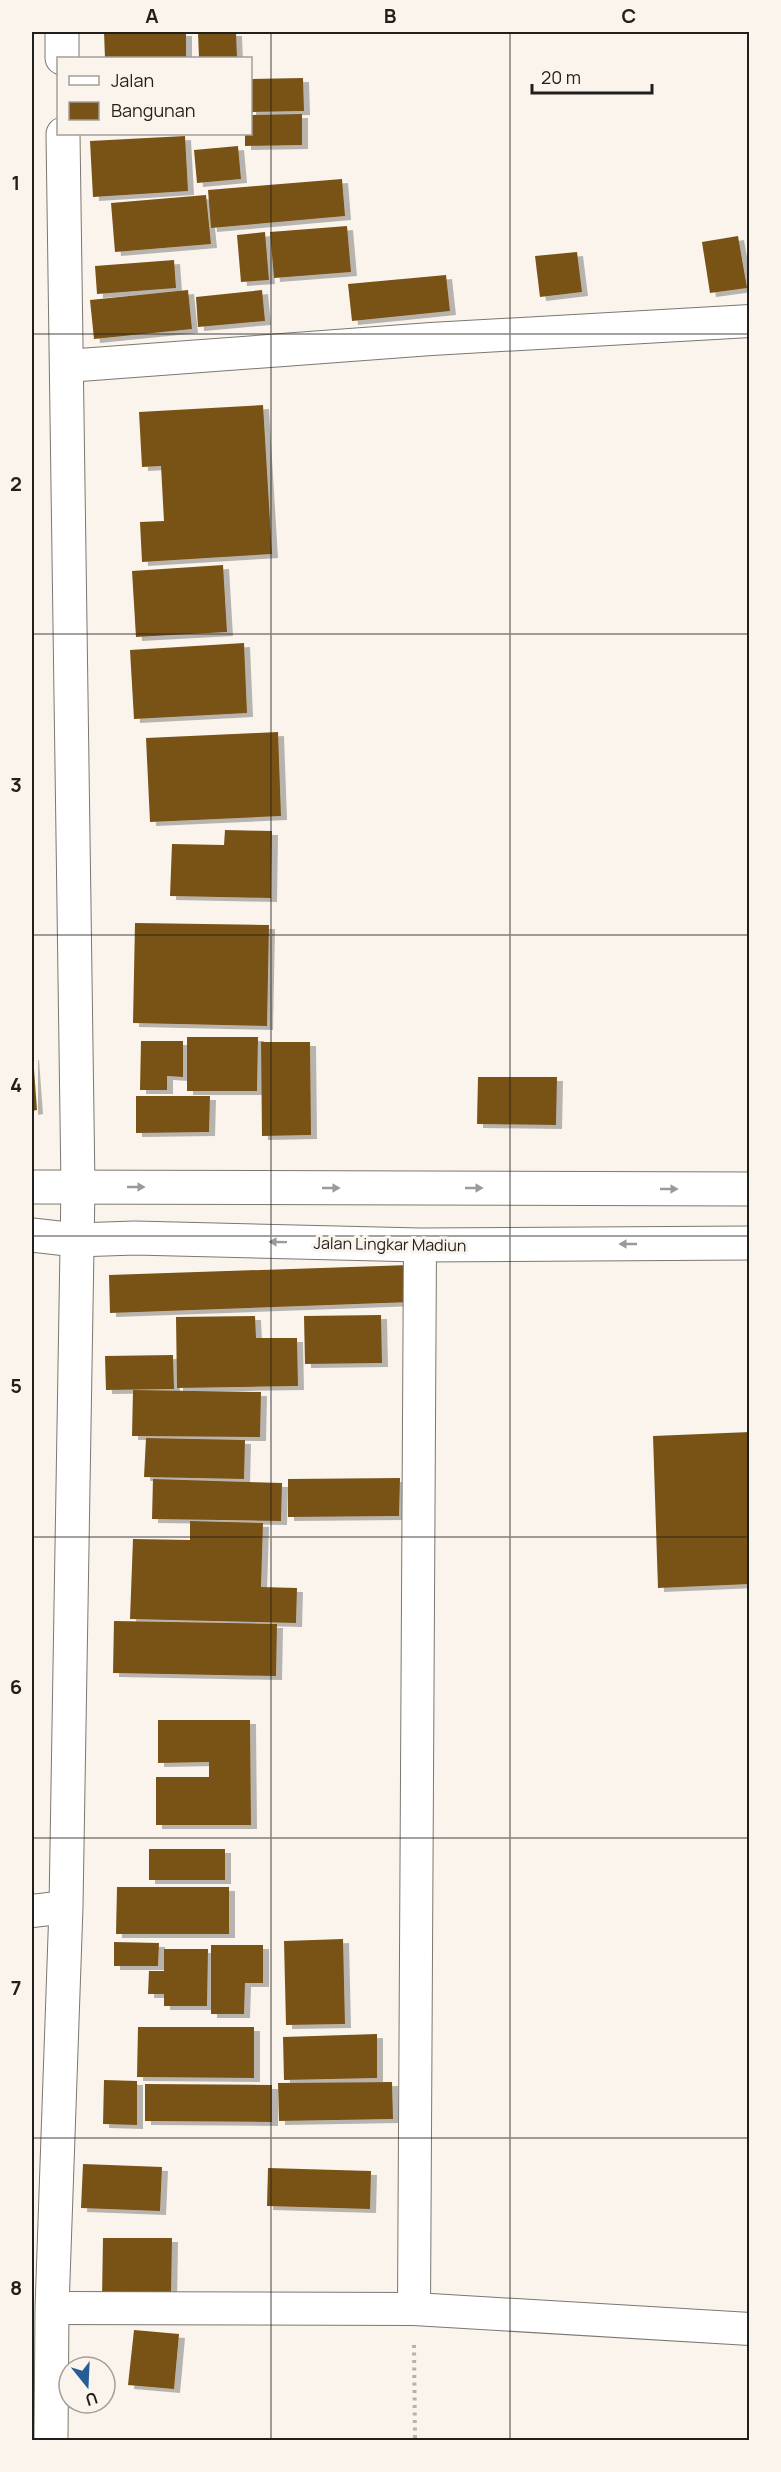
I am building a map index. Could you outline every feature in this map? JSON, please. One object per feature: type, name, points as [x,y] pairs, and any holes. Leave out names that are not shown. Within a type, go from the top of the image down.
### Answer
[{"type":"main road","points":[[62,32],[62,57]]},
{"type":"main road","points":[[51,2440],[52,2307],[66,1907],[78,1186],[63,135]]},
{"type":"main road","points":[[32,1187],[750,1189]]},
{"type":"main road","name":"Jalan Lingkar Madiun","points":[[32,1235],[76,1240],[135,1238],[420,1245],[750,1244]]},
{"type":"street","points":[[66,366],[431,339],[750,321]]},
{"type":"street","points":[[414,2309],[420,1245]]},
{"type":"street","points":[[32,1911],[66,1907]]},
{"type":"street","points":[[52,2307],[414,2309],[750,2329]]},
{"type":"path","points":[[414,2309],[415,2440]]},
{"type":"building","points":[[104,32],[186,32],[186,57],[105,57]]},
{"type":"building","points":[[198,32],[236,32],[237,57],[199,57]]},
{"type":"building","points":[[303,78],[304,111],[252,112],[252,79]]},
{"type":"building","points":[[302,114],[302,145],[245,146],[245,135],[252,135],[252,115]]},
{"type":"building","points":[[185,136],[188,191],[93,197],[90,141]]},
{"type":"building","points":[[238,146],[241,179],[197,183],[194,150]]},
{"type":"building","points":[[342,179],[345,216],[211,228],[208,190]]},
{"type":"building","points":[[206,195],[211,244],[115,252],[111,203]]},
{"type":"building","points":[[347,226],[351,272],[274,278],[270,232]]},
{"type":"building","points":[[265,232],[269,280],[241,282],[237,235]]},
{"type":"building","points":[[738,236],[747,288],[710,293],[702,242]]},
{"type":"building","points":[[577,252],[582,292],[540,297],[535,256]]},
{"type":"building","points":[[174,260],[176,288],[97,294],[95,266]]},
{"type":"building","points":[[446,275],[450,311],[352,321],[348,284]]},
{"type":"building","points":[[188,290],[192,329],[94,339],[90,300]]},
{"type":"building","points":[[262,290],[265,321],[198,327],[196,297]]},
{"type":"building","points":[[263,405],[272,554],[142,562],[140,522],[164,521],[161,466],[142,467],[139,412]]},
{"type":"building","points":[[223,565],[227,632],[136,637],[132,571]]},
{"type":"building","points":[[244,643],[247,713],[134,719],[130,650]]},
{"type":"building","points":[[278,732],[281,816],[150,822],[146,738]]},
{"type":"building","points":[[225,830],[272,831],[271,898],[170,896],[172,844],[224,845]]},
{"type":"building","points":[[135,923],[269,925],[267,1026],[133,1023]]},
{"type":"building","points":[[187,1037],[258,1037],[257,1091],[187,1091]]},
{"type":"building","points":[[141,1041],[183,1041],[183,1077],[167,1076],[167,1090],[140,1090]]},
{"type":"building","points":[[261,1042],[310,1042],[311,1135],[262,1136]]},
{"type":"building","points":[[32,1056],[37,1110],[32,1111]]},
{"type":"building","points":[[478,1077],[557,1077],[556,1125],[477,1124]]},
{"type":"building","points":[[136,1096],[210,1096],[209,1132],[136,1133]]},
{"type":"building","points":[[410,1265],[411,1302],[110,1313],[109,1275]]},
{"type":"building","points":[[381,1315],[382,1363],[305,1364],[304,1316]]},
{"type":"building","points":[[255,1316],[256,1338],[297,1338],[298,1386],[177,1388],[176,1317]]},
{"type":"building","points":[[173,1355],[174,1389],[106,1390],[105,1356]]},
{"type":"building","points":[[133,1390],[261,1392],[260,1437],[132,1436]]},
{"type":"building","points":[[750,1432],[750,1584],[658,1588],[653,1436]]},
{"type":"building","points":[[146,1438],[245,1440],[244,1479],[144,1477]]},
{"type":"building","points":[[400,1478],[399,1516],[288,1517],[288,1479]]},
{"type":"building","points":[[153,1479],[282,1483],[281,1521],[152,1519]]},
{"type":"building","points":[[190,1521],[263,1523],[261,1587],[297,1588],[296,1623],[130,1619],[133,1539],[190,1540]]},
{"type":"building","points":[[114,1621],[277,1624],[276,1676],[113,1673]]},
{"type":"building","points":[[158,1720],[250,1720],[251,1825],[156,1825],[156,1777],[209,1777],[209,1762],[158,1763]]},
{"type":"building","points":[[149,1849],[225,1849],[225,1880],[149,1880]]},
{"type":"building","points":[[117,1887],[229,1887],[229,1934],[116,1934]]},
{"type":"building","points":[[343,1939],[345,2024],[286,2025],[284,1941]]},
{"type":"building","points":[[114,1942],[159,1943],[158,1966],[114,1966]]},
{"type":"building","points":[[211,1945],[263,1945],[263,1983],[245,1983],[244,2014],[211,2014]]},
{"type":"building","points":[[164,1949],[208,1949],[207,2006],[164,2006],[164,1994],[148,1994],[149,1971],[164,1971]]},
{"type":"building","points":[[138,2027],[254,2027],[254,2078],[137,2077]]},
{"type":"building","points":[[377,2034],[377,2078],[284,2080],[283,2037]]},
{"type":"building","points":[[104,2080],[137,2081],[137,2125],[103,2124]]},
{"type":"building","points":[[392,2082],[393,2119],[279,2121],[278,2083]]},
{"type":"building","points":[[145,2084],[272,2085],[272,2122],[145,2121]]},
{"type":"building","points":[[83,2164],[162,2167],[160,2211],[81,2208]]},
{"type":"building","points":[[268,2168],[371,2171],[370,2209],[267,2206]]},
{"type":"building","points":[[103,2238],[172,2238],[171,2298],[102,2298]]},
{"type":"building","points":[[134,2330],[179,2334],[174,2389],[128,2385]]}]
